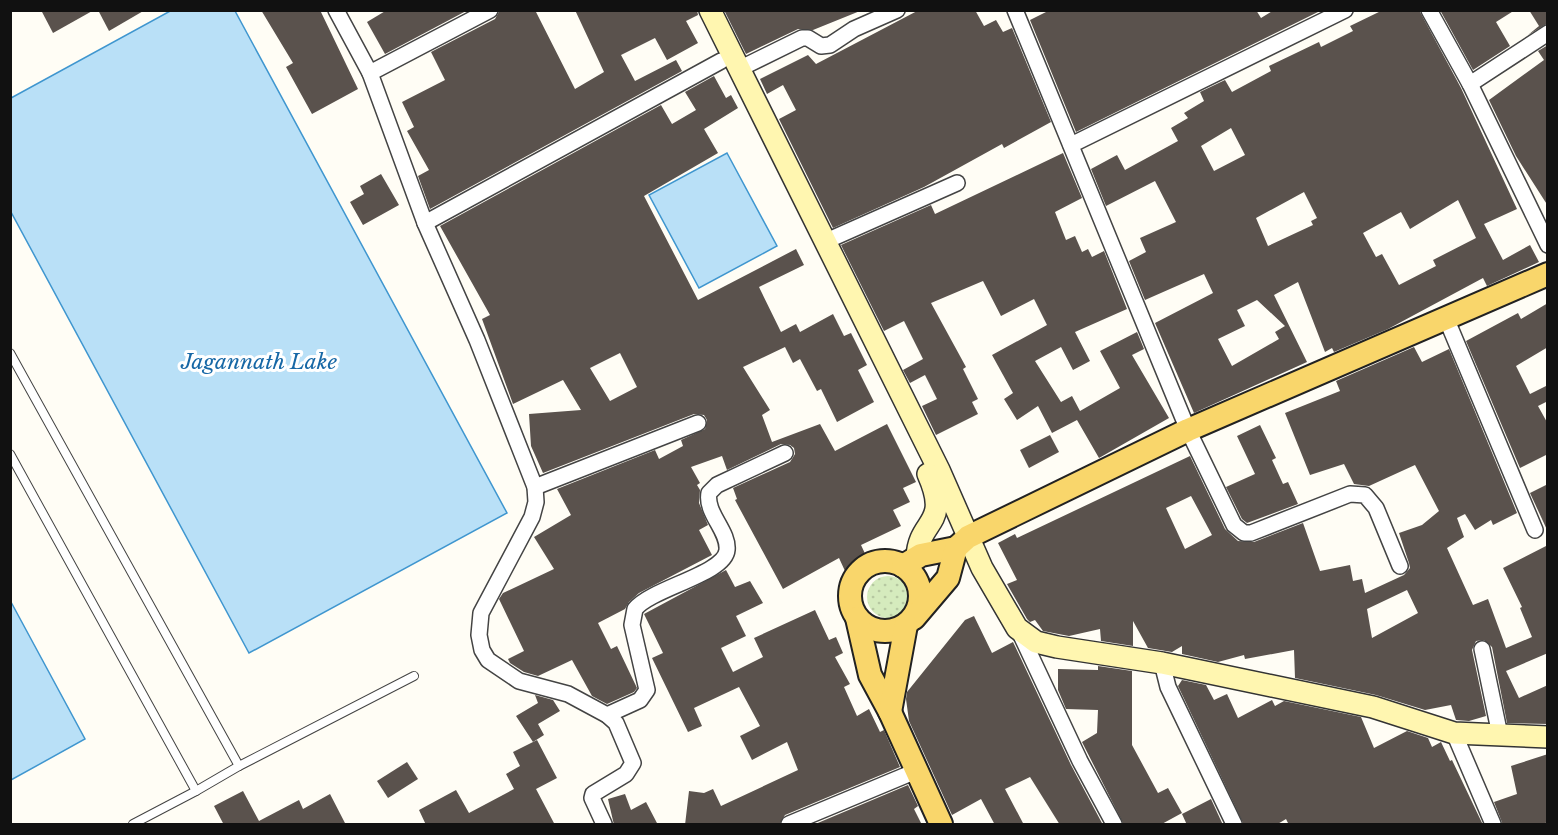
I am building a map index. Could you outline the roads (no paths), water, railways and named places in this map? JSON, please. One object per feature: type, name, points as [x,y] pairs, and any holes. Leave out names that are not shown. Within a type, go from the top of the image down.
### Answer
[{"type":"main road","points":[[941,825],[890,712],[870,675],[857,618],[851,606],[850,593],[854,580],[862,570],[873,563],[910,561],[962,542],[1188,430],[1548,274]]},
{"type":"main road","points":[[857,618],[866,627],[879,632],[892,632],[910,622],[948,578],[962,542]]},
{"type":"main road","points":[[890,712],[910,622],[920,607],[921,593],[910,561]]},
{"type":"street","points":[[336,10],[370,73],[425,223],[477,339],[535,487],[536,502],[532,517],[481,613],[479,635],[482,650],[488,660],[519,681],[567,694],[607,715],[616,723],[633,763],[626,774],[593,794],[592,798],[604,825]]},
{"type":"street","points":[[370,73],[490,10]]},
{"type":"street","points":[[694,10],[730,65],[824,242],[934,460],[962,542],[982,568],[1017,628],[1080,761],[1114,825]]},
{"type":"street","points":[[710,10],[730,65],[932,484],[937,503],[936,514],[910,561]]},
{"type":"street","points":[[425,223],[730,65],[802,38],[808,38],[821,46],[830,45],[854,29],[897,10]]},
{"type":"street","points":[[1015,10],[1188,430],[1239,531],[1244,534],[1251,532],[1350,494],[1359,494],[1370,499],[1376,508],[1401,566]]},
{"type":"street","points":[[1071,145],[1345,10]]},
{"type":"street","points":[[1429,10],[1470,84],[1548,245]]},
{"type":"street","points":[[1470,84],[1548,33]]},
{"type":"street","points":[[824,242],[957,183]]},
{"type":"street","points":[[1446,318],[1535,531]]},
{"type":"street","points":[[535,487],[698,423]]},
{"type":"street","points":[[607,715],[640,700],[647,690],[632,625],[635,609],[650,596],[716,566],[725,556],[726,545],[710,504],[709,493],[717,485],[785,453]]},
{"type":"street","points":[[1017,628],[1036,642],[1162,663],[1372,707],[1454,733],[1548,737]]},
{"type":"street","points":[[1482,649],[1500,735]]},
{"type":"street","points":[[1162,663],[1168,687],[1234,825]]},
{"type":"street","points":[[1454,733],[1493,825]]},
{"type":"street","points":[[789,825],[915,771]]},
{"type":"lane","points":[[10,353],[239,766]]},
{"type":"lane","points":[[10,454],[196,790]]},
{"type":"lane","points":[[133,825],[239,766],[414,676]]},
{"type":"water","name":"Jagannath Lake","points":[[172,10],[235,11],[507,513],[249,653],[11,212],[11,98]]},
{"type":"water","points":[[727,153],[777,246],[699,288],[649,195]]},
{"type":"water","points":[[11,602],[85,739],[10,780]]}]
